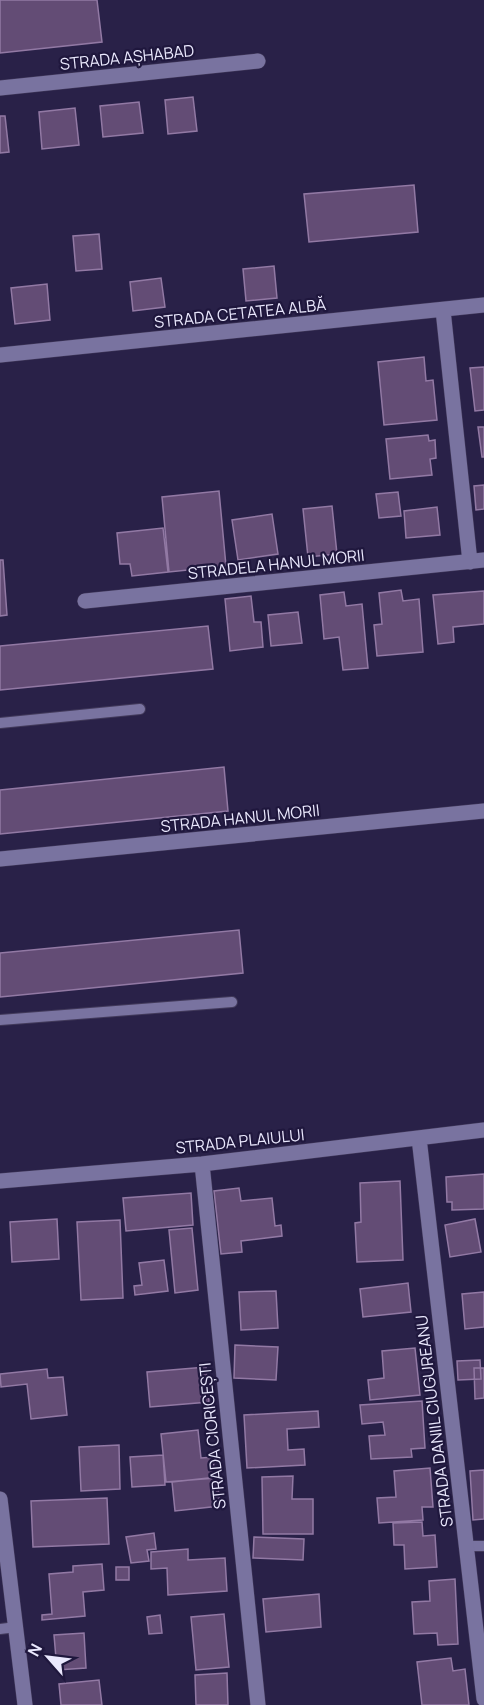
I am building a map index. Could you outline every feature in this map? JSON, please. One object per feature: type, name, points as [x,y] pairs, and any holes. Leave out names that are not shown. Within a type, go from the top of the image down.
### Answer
[{"type":"street","name":"STRADA AȘHABAD","points":[[0,88],[258,61]]},
{"type":"street","name":"STRADA CETATEA ALBĂ","points":[[0,355],[484,305]]},
{"type":"street","name":"STRADELA HANUL MORII","points":[[85,601],[477,561],[443,310]]},
{"type":"street","name":"STRADA HANUL MORII","points":[[0,859],[484,812]]},
{"type":"street","name":"STRADA PLAIULUI","points":[[0,1181],[202,1164],[484,1130]]},
{"type":"street","name":"STRADA DANIIL CIUGUREANU","points":[[419,1138],[484,1699]]},
{"type":"street","name":"STRADA CIORICEȘTI","points":[[202,1164],[258,1705]]},
{"type":"street","points":[[0,1499],[25,1705]]},
{"type":"lane","points":[[0,723],[140,709]]},
{"type":"lane","points":[[0,1020],[232,1002]]},
{"type":"lane","points":[[466,1546],[484,1546]]},
{"type":"lane","points":[[0,1629],[16,1627]]},
{"type":"building","points":[[0,0],[97,0],[102,42],[0,53]]},
{"type":"building","points":[[193,97],[197,131],[168,134],[165,100]]},
{"type":"building","points":[[139,102],[143,133],[103,137],[100,106]]},
{"type":"building","points":[[75,108],[79,145],[42,149],[39,112]]},
{"type":"building","points":[[0,116],[5,116],[9,152],[0,153]]},
{"type":"building","points":[[414,185],[418,232],[309,242],[304,194]]},
{"type":"building","points":[[99,234],[102,269],[76,271],[73,236]]},
{"type":"building","points":[[274,266],[277,298],[246,301],[243,269]]},
{"type":"building","points":[[161,278],[165,307],[133,311],[130,282]]},
{"type":"building","points":[[47,284],[50,320],[15,324],[11,288]]},
{"type":"building","points":[[424,357],[426,381],[433,380],[437,420],[384,425],[378,362]]},
{"type":"building","points":[[484,367],[484,410],[475,411],[470,368]]},
{"type":"building","points":[[478,427],[484,427],[484,457],[482,457]]},
{"type":"building","points":[[428,435],[429,441],[435,440],[436,458],[430,459],[432,475],[390,479],[386,439]]},
{"type":"building","points":[[484,485],[484,509],[476,510],[474,486]]},
{"type":"building","points":[[219,491],[226,566],[169,572],[162,497]]},
{"type":"building","points":[[398,492],[401,516],[379,518],[376,494]]},
{"type":"building","points":[[332,506],[337,554],[308,557],[303,509]]},
{"type":"building","points":[[437,507],[440,535],[406,538],[404,511]]},
{"type":"building","points":[[272,514],[278,554],[238,560],[232,520]]},
{"type":"building","points":[[163,528],[168,572],[132,576],[130,564],[120,564],[117,533]]},
{"type":"building","points":[[0,560],[3,560],[7,615],[0,616]]},
{"type":"building","points":[[401,590],[403,601],[419,599],[423,652],[377,656],[374,625],[382,624],[379,593]]},
{"type":"building","points":[[484,591],[484,624],[453,627],[454,642],[438,644],[433,595]]},
{"type":"building","points":[[344,592],[346,606],[362,604],[368,668],[343,670],[339,637],[324,639],[320,595]]},
{"type":"building","points":[[251,596],[254,622],[261,622],[263,647],[230,651],[225,599]]},
{"type":"building","points":[[298,612],[302,643],[271,646],[268,615]]},
{"type":"building","points":[[208,626],[213,669],[0,690],[0,646]]},
{"type":"building","points":[[224,767],[228,811],[0,834],[0,790]]},
{"type":"building","points":[[239,930],[243,973],[0,997],[0,953]]},
{"type":"building","points":[[484,1174],[484,1209],[452,1210],[452,1202],[447,1202],[446,1177]]},
{"type":"building","points":[[400,1181],[403,1260],[357,1262],[355,1223],[361,1222],[360,1183]]},
{"type":"building","points":[[239,1188],[241,1201],[272,1198],[275,1226],[281,1225],[282,1236],[241,1241],[242,1252],[221,1254],[214,1191]]},
{"type":"building","points":[[191,1193],[193,1225],[126,1231],[123,1198]]},
{"type":"building","points":[[57,1219],[59,1259],[12,1262],[10,1222]]},
{"type":"building","points":[[475,1219],[481,1252],[450,1257],[445,1225]]},
{"type":"building","points":[[120,1220],[123,1298],[81,1300],[77,1222]]},
{"type":"building","points":[[192,1228],[198,1290],[175,1293],[169,1230]]},
{"type":"building","points":[[164,1260],[168,1291],[135,1295],[134,1286],[142,1285],[139,1263]]},
{"type":"building","points":[[408,1283],[411,1312],[363,1317],[360,1289]]},
{"type":"building","points":[[276,1291],[278,1328],[241,1330],[239,1292]]},
{"type":"building","points":[[484,1292],[484,1327],[465,1329],[462,1294]]},
{"type":"building","points":[[235,1345],[278,1347],[276,1380],[234,1378]]},
{"type":"building","points":[[415,1348],[420,1395],[370,1400],[368,1380],[384,1378],[382,1351]]},
{"type":"building","points":[[480,1360],[481,1379],[458,1380],[457,1361]]},
{"type":"building","points":[[206,1367],[209,1402],[150,1407],[147,1372]]},
{"type":"building","points":[[474,1368],[484,1368],[484,1398],[475,1399]]},
{"type":"building","points":[[47,1369],[48,1378],[63,1377],[67,1415],[31,1419],[27,1384],[1,1387],[0,1374]]},
{"type":"building","points":[[422,1401],[425,1448],[411,1449],[412,1457],[371,1459],[369,1436],[385,1435],[383,1422],[362,1424],[360,1405]]},
{"type":"building","points":[[318,1411],[319,1427],[287,1429],[288,1450],[304,1449],[305,1465],[247,1468],[244,1415]]},
{"type":"building","points":[[198,1430],[201,1458],[213,1457],[215,1478],[166,1482],[161,1434]]},
{"type":"building","points":[[119,1445],[120,1489],[81,1491],[79,1447]]},
{"type":"building","points":[[163,1455],[165,1485],[132,1487],[130,1457]]},
{"type":"building","points":[[430,1468],[433,1507],[422,1507],[423,1520],[379,1523],[377,1498],[396,1497],[394,1471]]},
{"type":"building","points":[[484,1470],[484,1519],[473,1520],[470,1471]]},
{"type":"building","points":[[293,1476],[292,1499],[313,1499],[313,1534],[263,1534],[262,1477]]},
{"type":"building","points":[[217,1477],[220,1506],[175,1511],[172,1482]]},
{"type":"building","points":[[107,1498],[109,1544],[33,1547],[31,1501]]},
{"type":"building","points":[[422,1522],[423,1536],[435,1535],[437,1567],[405,1569],[404,1545],[394,1545],[393,1523]]},
{"type":"building","points":[[154,1533],[156,1549],[147,1550],[149,1561],[131,1563],[126,1537]]},
{"type":"building","points":[[254,1537],[304,1539],[303,1560],[253,1558]]},
{"type":"building","points":[[188,1549],[188,1560],[225,1558],[227,1591],[168,1595],[167,1568],[151,1569],[151,1552]]},
{"type":"building","points":[[102,1564],[104,1590],[83,1592],[85,1616],[42,1620],[42,1615],[52,1614],[49,1574],[73,1572],[73,1566]]},
{"type":"building","points":[[116,1567],[129,1567],[129,1580],[116,1580]]},
{"type":"building","points":[[455,1579],[458,1644],[438,1645],[437,1633],[414,1634],[412,1602],[430,1601],[429,1581]]},
{"type":"building","points":[[319,1594],[321,1627],[266,1632],[263,1599]]},
{"type":"building","points":[[224,1614],[229,1667],[196,1670],[191,1617]]},
{"type":"building","points":[[160,1615],[162,1633],[149,1634],[147,1617]]},
{"type":"building","points":[[84,1633],[86,1668],[57,1670],[54,1635]]},
{"type":"building","points":[[451,1658],[453,1671],[465,1669],[469,1705],[422,1705],[417,1662]]},
{"type":"building","points":[[227,1673],[228,1705],[196,1705],[195,1675]]},
{"type":"building","points":[[99,1680],[102,1705],[61,1705],[59,1684]]}]
